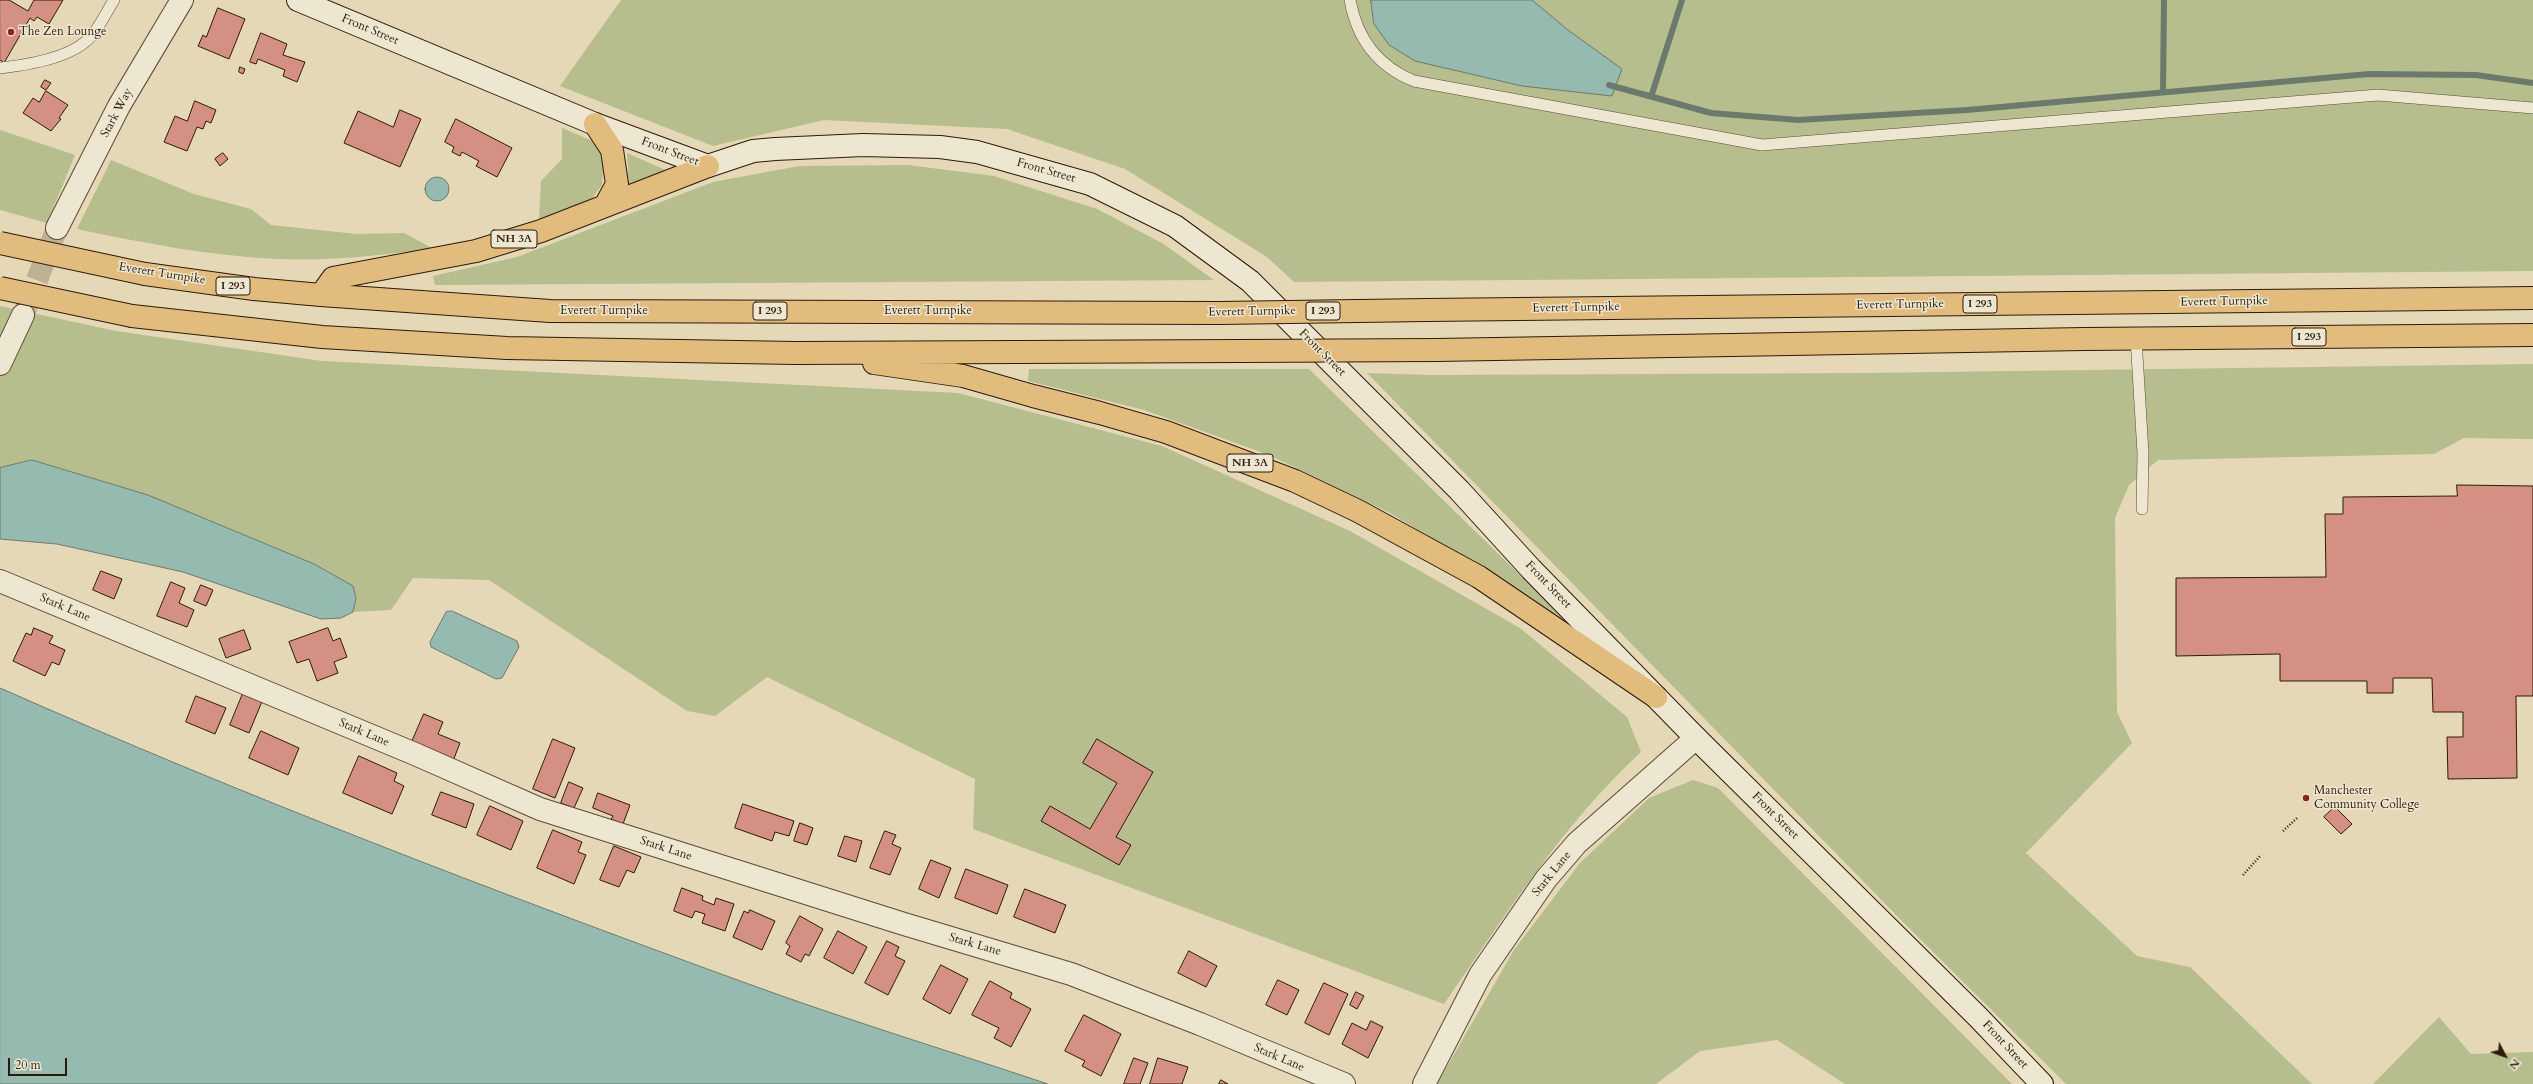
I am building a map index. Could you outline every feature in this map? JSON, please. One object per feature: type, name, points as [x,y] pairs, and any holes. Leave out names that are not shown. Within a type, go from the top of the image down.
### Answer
[{"type":"highway","points":[[595,124],[612,150],[617,184],[605,206]]},
{"type":"highway","name":"NH 3A","points":[[321,295],[333,278],[476,251],[541,231],[708,166]]},
{"type":"highway","name":"Everett Turnpike","points":[[0,242],[145,274],[254,289],[550,311],[1219,313],[2533,298]]},
{"type":"highway","name":"I 293","points":[[0,288],[132,316],[414,344],[795,353],[1436,350],[2136,338],[2533,335]]},
{"type":"highway","name":"NH 3A","points":[[795,353],[963,376],[1166,432],[1231,455],[1295,481],[1358,511],[1479,577],[1656,697]]},
{"type":"street","name":"Stark Way","points":[[57,228],[119,106],[182,0]]},
{"type":"street","name":"Front Street","points":[[298,0],[595,124],[708,166],[753,151],[775,149],[863,146],[940,147],[977,152],[1090,184],[1176,226],[1250,281],[1459,490],[1531,568],[1696,738],[1978,1017],[2042,1084]]},
{"type":"street","points":[[0,364],[23,315]]},
{"type":"street","name":"Stark Lane","points":[[0,581],[415,754],[540,809],[868,913],[1071,974],[1193,1021],[1344,1084]]},
{"type":"street","name":"Stark Lane","points":[[1424,1084],[1480,975],[1546,879],[1577,843],[1696,738]]},
{"type":"lane","points":[[0,68],[22,66],[74,50],[92,35],[114,0]]},
{"type":"lane","points":[[1350,0],[1358,31],[1366,46],[1388,68],[1414,81],[1762,145],[2378,95],[2533,108]]},
{"type":"lane","points":[[2136,338],[2143,453],[2142,509]]},
{"type":"path","points":[[2283,832],[2297,818]]},
{"type":"path","points":[[2243,875],[2261,855]]},
{"type":"green space","points":[[621,0],[2533,0],[2533,271],[1294,282],[1267,257],[1125,169],[1007,129],[824,120],[713,146],[560,86]]},
{"type":"green space","points":[[562,128],[593,141],[604,159],[602,185],[588,204],[539,219],[541,181],[562,159]]},
{"type":"green space","points":[[0,130],[75,155],[47,223],[0,210]]},
{"type":"green space","points":[[627,153],[670,172],[625,191],[628,170]]},
{"type":"green space","points":[[111,160],[194,194],[251,209],[271,225],[357,234],[404,233],[432,248],[355,257],[278,259],[202,252],[77,229]]},
{"type":"green space","points":[[908,165],[994,176],[1097,209],[1162,243],[1214,280],[435,285],[433,276],[517,257],[713,182],[799,166]]},
{"type":"green space","points":[[0,306],[116,331],[322,361],[958,393],[1162,446],[1350,531],[1520,628],[1627,717],[1641,752],[1612,780],[1560,841],[1512,905],[1444,1004],[973,829],[975,779],[767,677],[715,716],[687,711],[489,580],[413,578],[391,610],[353,612],[356,598],[314,564],[148,495],[32,460],[0,468]]},
{"type":"green space","points":[[2533,364],[2533,439],[2464,438],[2434,454],[2158,460],[2129,485],[2115,518],[2117,712],[2132,743],[2026,853],[2137,956],[2190,967],[2312,1084],[2066,1084],[1902,921],[1367,373],[1430,375],[1867,373]]},
{"type":"green space","points":[[1029,369],[1309,369],[1562,616],[1559,620],[1492,574],[1390,513],[1269,455],[1144,410],[1028,381]]},
{"type":"green space","points":[[1693,780],[1718,788],[2012,1084],[1845,1084],[1777,1040],[1700,1051],[1656,1084],[1437,1084],[1514,950],[1580,863],[1649,798]]},
{"type":"green space","points":[[2439,1017],[2471,1054],[2533,1052],[2533,1084],[2373,1084]]},
{"type":"water","points":[[1371,0],[1532,0],[1568,30],[1622,69],[1612,96],[1522,86],[1415,61],[1389,45],[1374,24]]},
{"type":"water","points":[[437,177],[442,178],[448,184],[448,194],[442,200],[437,201],[432,200],[426,194],[425,189],[426,184],[432,178]]},
{"type":"water","points":[[32,460],[148,495],[314,564],[353,586],[356,598],[353,612],[341,618],[321,619],[183,572],[57,544],[0,539],[0,468]]},
{"type":"water","points":[[452,611],[517,641],[519,647],[502,678],[496,679],[431,647],[430,642],[446,612]]},
{"type":"water","points":[[0,688],[184,767],[369,841],[556,913],[781,996],[1048,1084],[0,1084]]},
{"type":"building","name":"The Zen Lounge","points":[[0,0],[9,0],[28,11],[34,0],[63,0],[49,24],[37,17],[34,21],[30,18],[4,63],[0,60]]},
{"type":"building","points":[[218,8],[245,19],[229,59],[198,46],[203,35],[206,37]]},
{"type":"building","points":[[261,33],[287,44],[283,55],[305,62],[297,82],[283,76],[285,70],[258,59],[256,64],[250,62]]},
{"type":"building","points":[[240,67],[245,69],[243,74],[239,72]]},
{"type":"building","points":[[45,80],[51,83],[46,90],[41,87]]},
{"type":"building","points":[[46,91],[68,105],[59,118],[61,119],[51,131],[23,113],[33,98],[39,102]]},
{"type":"building","points":[[195,101],[216,110],[211,123],[206,121],[203,129],[197,127],[187,151],[164,142],[175,116],[187,121]]},
{"type":"building","points":[[400,110],[421,119],[400,167],[344,143],[358,111],[393,127]]},
{"type":"building","points":[[456,119],[512,148],[497,177],[476,166],[479,161],[462,152],[460,156],[452,152],[454,147],[445,142]]},
{"type":"building","points":[[223,153],[228,159],[220,166],[215,159]]},
{"type":"building","name":"Manchester Community College","points":[[2457,485],[2533,486],[2533,696],[2516,696],[2517,778],[2448,779],[2447,737],[2463,737],[2463,712],[2433,712],[2432,678],[2393,678],[2393,693],[2367,693],[2367,681],[2280,681],[2280,654],[2176,656],[2176,578],[2326,577],[2325,514],[2343,514],[2343,497],[2457,496]]},
{"type":"building","points":[[101,571],[122,579],[114,599],[93,590]]},
{"type":"building","points":[[171,582],[185,588],[179,603],[194,610],[187,627],[157,616]]},
{"type":"building","points":[[201,585],[213,590],[206,606],[194,601]]},
{"type":"building","points":[[34,628],[53,636],[49,643],[65,650],[59,665],[52,662],[45,676],[13,661],[26,633],[31,635]]},
{"type":"building","points":[[328,628],[333,641],[340,638],[347,657],[334,662],[338,673],[317,681],[309,659],[297,663],[289,642]]},
{"type":"building","points":[[244,630],[251,649],[226,658],[219,639]]},
{"type":"building","points":[[244,691],[263,699],[249,733],[230,725]]},
{"type":"building","points":[[196,696],[226,708],[215,734],[186,722]]},
{"type":"building","points":[[424,714],[443,722],[438,734],[460,743],[453,761],[411,744]]},
{"type":"building","points":[[261,731],[299,748],[288,775],[249,758]]},
{"type":"building","points":[[553,739],[575,748],[555,798],[533,789]]},
{"type":"building","points":[[1097,739],[1153,772],[1116,837],[1131,845],[1119,865],[1041,821],[1050,806],[1090,829],[1117,783],[1083,763]]},
{"type":"building","points":[[359,756],[397,773],[394,781],[404,786],[392,814],[343,793]]},
{"type":"building","points":[[569,782],[583,788],[574,808],[561,803]]},
{"type":"building","points":[[441,792],[474,804],[466,828],[432,815]]},
{"type":"building","points":[[598,793],[630,805],[623,824],[611,819],[613,816],[593,808]]},
{"type":"building","points":[[743,804],[794,821],[789,836],[775,832],[772,841],[735,828]]},
{"type":"building","points":[[490,806],[523,821],[511,850],[477,835]]},
{"type":"building","points":[[2335,807],[2352,824],[2341,834],[2324,817]]},
{"type":"building","points":[[800,823],[813,828],[807,845],[794,841]]},
{"type":"building","points":[[553,830],[582,842],[578,852],[586,855],[574,884],[537,868]]},
{"type":"building","points":[[885,831],[896,835],[892,844],[901,848],[890,875],[870,868]]},
{"type":"building","points":[[845,836],[862,841],[856,862],[838,856]]},
{"type":"building","points":[[614,846],[641,857],[634,873],[627,870],[619,887],[600,880]]},
{"type":"building","points":[[931,860],[951,868],[939,898],[919,889]]},
{"type":"building","points":[[966,869],[1008,885],[997,914],[955,898]]},
{"type":"building","points":[[682,888],[703,896],[702,900],[714,905],[716,898],[734,904],[725,931],[702,923],[705,914],[695,911],[692,918],[674,911]]},
{"type":"building","points":[[1025,889],[1066,905],[1055,933],[1014,917]]},
{"type":"building","points":[[750,910],[775,921],[762,950],[733,937],[744,911],[748,913]]},
{"type":"building","points":[[800,916],[823,929],[809,956],[805,954],[801,962],[786,954],[790,946],[786,943]]},
{"type":"building","points":[[838,931],[867,947],[853,974],[824,958]]},
{"type":"building","points":[[887,941],[899,947],[895,956],[905,961],[888,995],[865,983]]},
{"type":"building","points":[[1189,951],[1217,966],[1206,987],[1178,973]]},
{"type":"building","points":[[941,965],[968,979],[950,1014],[923,999]]},
{"type":"building","points":[[1278,980],[1299,990],[1287,1015],[1266,1005]]},
{"type":"building","points":[[990,981],[1012,993],[1010,998],[1031,1009],[1011,1047],[994,1038],[999,1028],[972,1015]]},
{"type":"building","points":[[1324,983],[1348,994],[1329,1035],[1305,1023]]},
{"type":"building","points":[[1356,992],[1364,996],[1357,1009],[1350,1005]]},
{"type":"building","points":[[1084,1015],[1121,1034],[1101,1076],[1082,1066],[1085,1061],[1065,1051]]},
{"type":"building","points":[[1371,1021],[1383,1027],[1368,1058],[1342,1044],[1352,1023],[1366,1030]]},
{"type":"building","points":[[1134,1058],[1148,1063],[1140,1084],[1124,1084]]},
{"type":"building","points":[[1158,1058],[1188,1067],[1182,1084],[1150,1084]]},
{"type":"building","points":[[1221,1080],[1228,1084],[1219,1084]]},
{"type":"waterway","points":[[1651,97],[1682,0]]},
{"type":"waterway","points":[[2163,92],[2164,0]]},
{"type":"waterway","points":[[1609,85],[1711,113],[1798,120],[1967,110],[2369,74],[2476,75],[2533,83]]},
{"type":"tunnel","points":[[25,311],[57,228]]},
{"type":"place","name":"The Zen Lounge","points":[[11,32]]},
{"type":"place","name":"Manchester Community College","points":[[2306,798]]}]
